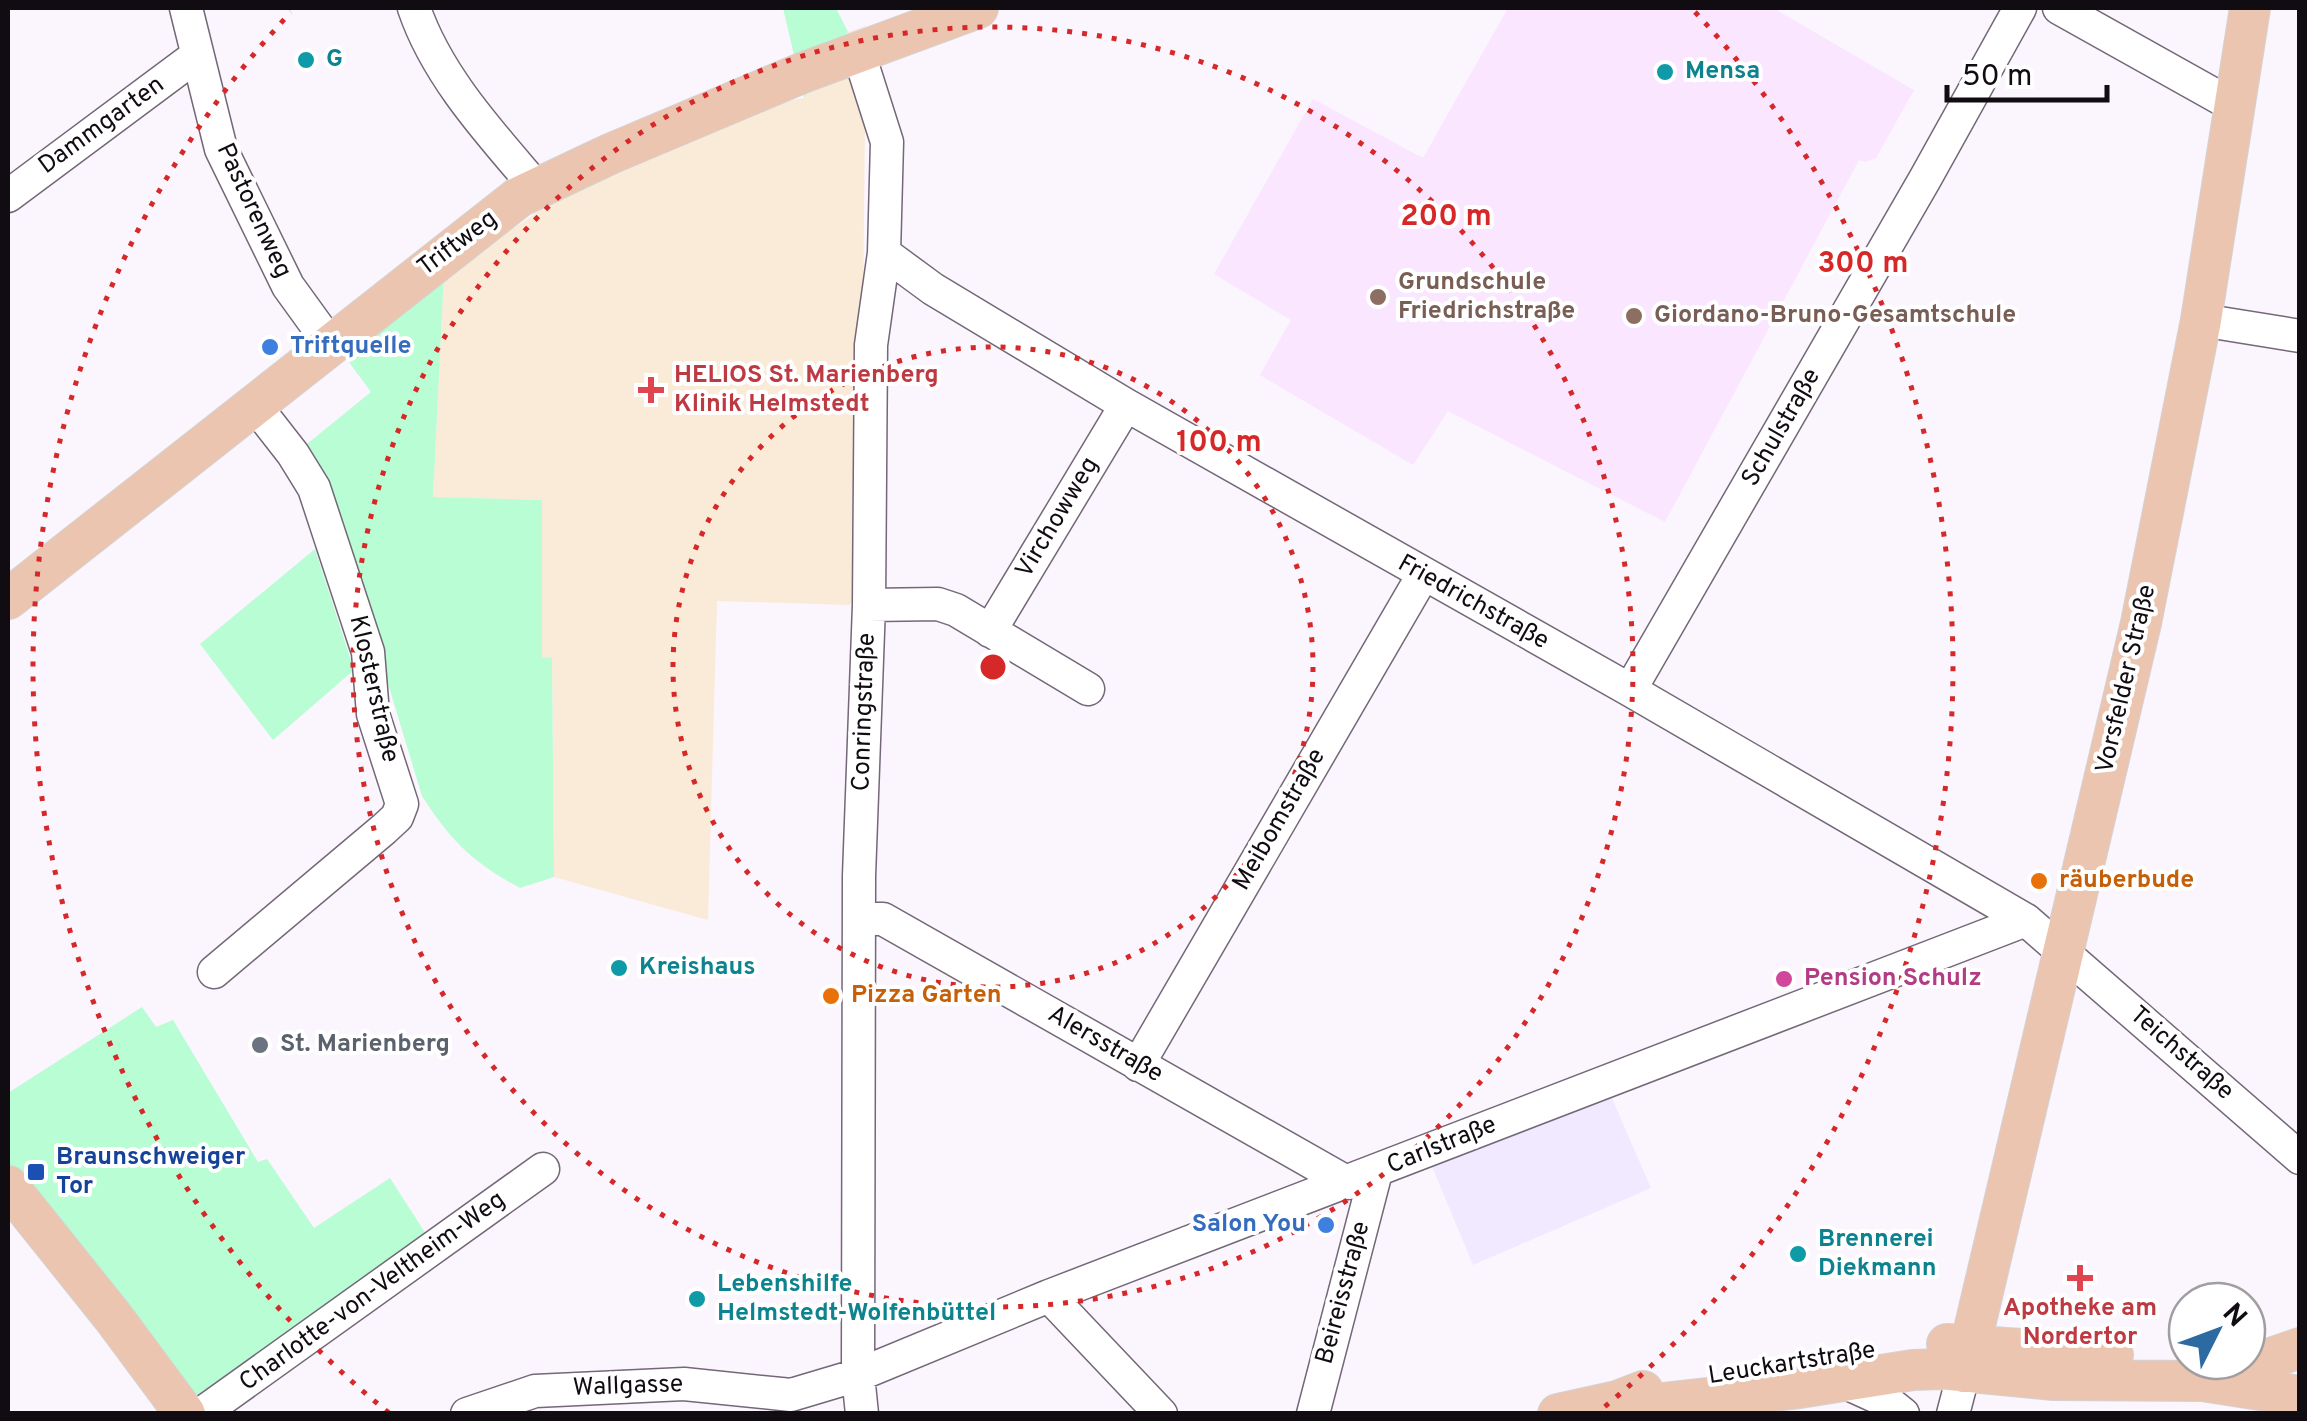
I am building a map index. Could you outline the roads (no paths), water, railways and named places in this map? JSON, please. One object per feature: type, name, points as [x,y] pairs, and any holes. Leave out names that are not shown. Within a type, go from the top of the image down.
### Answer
[{"type":"main road","name":"Triftweg","points":[[8,599],[536,187],[802,73],[978,8]]},
{"type":"main road","name":"Vorsfelder Straße","points":[[1967,1358],[2141,623],[2201,320],[2250,8]]},
{"type":"main road","points":[[8,1186],[185,1414]]},
{"type":"main road","points":[[2267,1357],[2300,1348]]},
{"type":"main road","name":"Leuckartstraße","points":[[1558,1414],[1616,1401],[1650,1388],[1846,1353],[1967,1358]]},
{"type":"main road","points":[[1967,1358],[2167,1356]]},
{"type":"main road","points":[[1967,1358],[2078,1380],[2178,1379],[2300,1396]]},
{"type":"main road","name":"Leuckartstraße","points":[[1616,1401],[1653,1404],[1844,1382],[1967,1358]]},
{"type":"main road","points":[[2267,1364],[2300,1371]]},
{"type":"street","name":"Pastorenweg","points":[[186,8],[221,149],[288,286],[330,344]]},
{"type":"street","points":[[414,8],[442,65],[494,138],[536,187]]},
{"type":"street","name":"Schulstraße","points":[[1630,690],[2020,8]]},
{"type":"street","points":[[2059,8],[2236,107]]},
{"type":"street","name":"Conringstraße","points":[[859,54],[887,142],[884,253],[870,345],[869,605],[859,920],[858,1375],[862,1414]]},
{"type":"street","name":"Dammgarten","points":[[8,196],[196,56]]},
{"type":"street","name":"Friedrichstraße","points":[[884,253],[933,288],[1126,405],[2026,920],[2062,950]]},
{"type":"street","points":[[2201,320],[2300,336]]},
{"type":"street","name":"Klosterstraße","points":[[214,972],[384,830],[397,817],[402,804],[373,714],[368,652],[314,488],[254,404]]},
{"type":"street","name":"Virchowweg","points":[[990,630],[1126,405]]},
{"type":"street","name":"Meibomstraße","points":[[1138,1065],[1423,575]]},
{"type":"street","points":[[869,605],[938,604],[990,630],[1088,690]]},
{"type":"street","name":"Alersstraße","points":[[859,920],[884,919],[1138,1065],[1362,1178]]},
{"type":"street","name":"Carlstraße","points":[[794,1404],[1050,1296],[2026,920]]},
{"type":"street","name":"Teichstraße","points":[[2062,950],[2300,1158]]},
{"type":"street","name":"Charlotte-von-Veltheim-Weg","points":[[201,1414],[543,1169]]},
{"type":"street","name":"Beireisstraße","points":[[1313,1414],[1362,1178]]},
{"type":"street","points":[[1050,1296],[1161,1414]]},
{"type":"street","points":[[1952,1414],[1967,1358]]},
{"type":"street","name":"Leuckartstraße","points":[[1844,1382],[1888,1402],[1903,1414]]},
{"type":"street","name":"Wallgasse","points":[[467,1414],[535,1392],[585,1387],[684,1384],[794,1404]]},
{"type":"place","name":"G","points":[[306,60]]},
{"type":"place","name":"Mensa","points":[[1665,72]]},
{"type":"place","name":"Grundschule Friedrichstraße","points":[[1378,297]]},
{"type":"place","name":"Giordano-Bruno-Gesamtschule","points":[[1634,316]]},
{"type":"place","name":"Triftquelle","points":[[270,347]]},
{"type":"place","name":"HELIOS St. Marienberg Klinik Helmstedt","points":[[651,390]]},
{"type":"place","name":"räuberbude","points":[[2039,881]]},
{"type":"place","name":"Kreishaus","points":[[619,968]]},
{"type":"place","name":"Pension Schulz","points":[[1784,979]]},
{"type":"place","name":"Pizza Garten","points":[[831,996]]},
{"type":"place","name":"St. Marienberg","points":[[260,1045]]},
{"type":"place","name":"Braunschweiger Tor","points":[[36,1172]]},
{"type":"place","name":"Salon You","points":[[1326,1225]]},
{"type":"place","name":"Brennerei Diekmann","points":[[1798,1254]]},
{"type":"place","name":"Apotheke am Nordertor","points":[[2080,1278]]},
{"type":"place","name":"Lebenshilfe Helmstedt-Wolfenbüttel","points":[[697,1299]]}]
